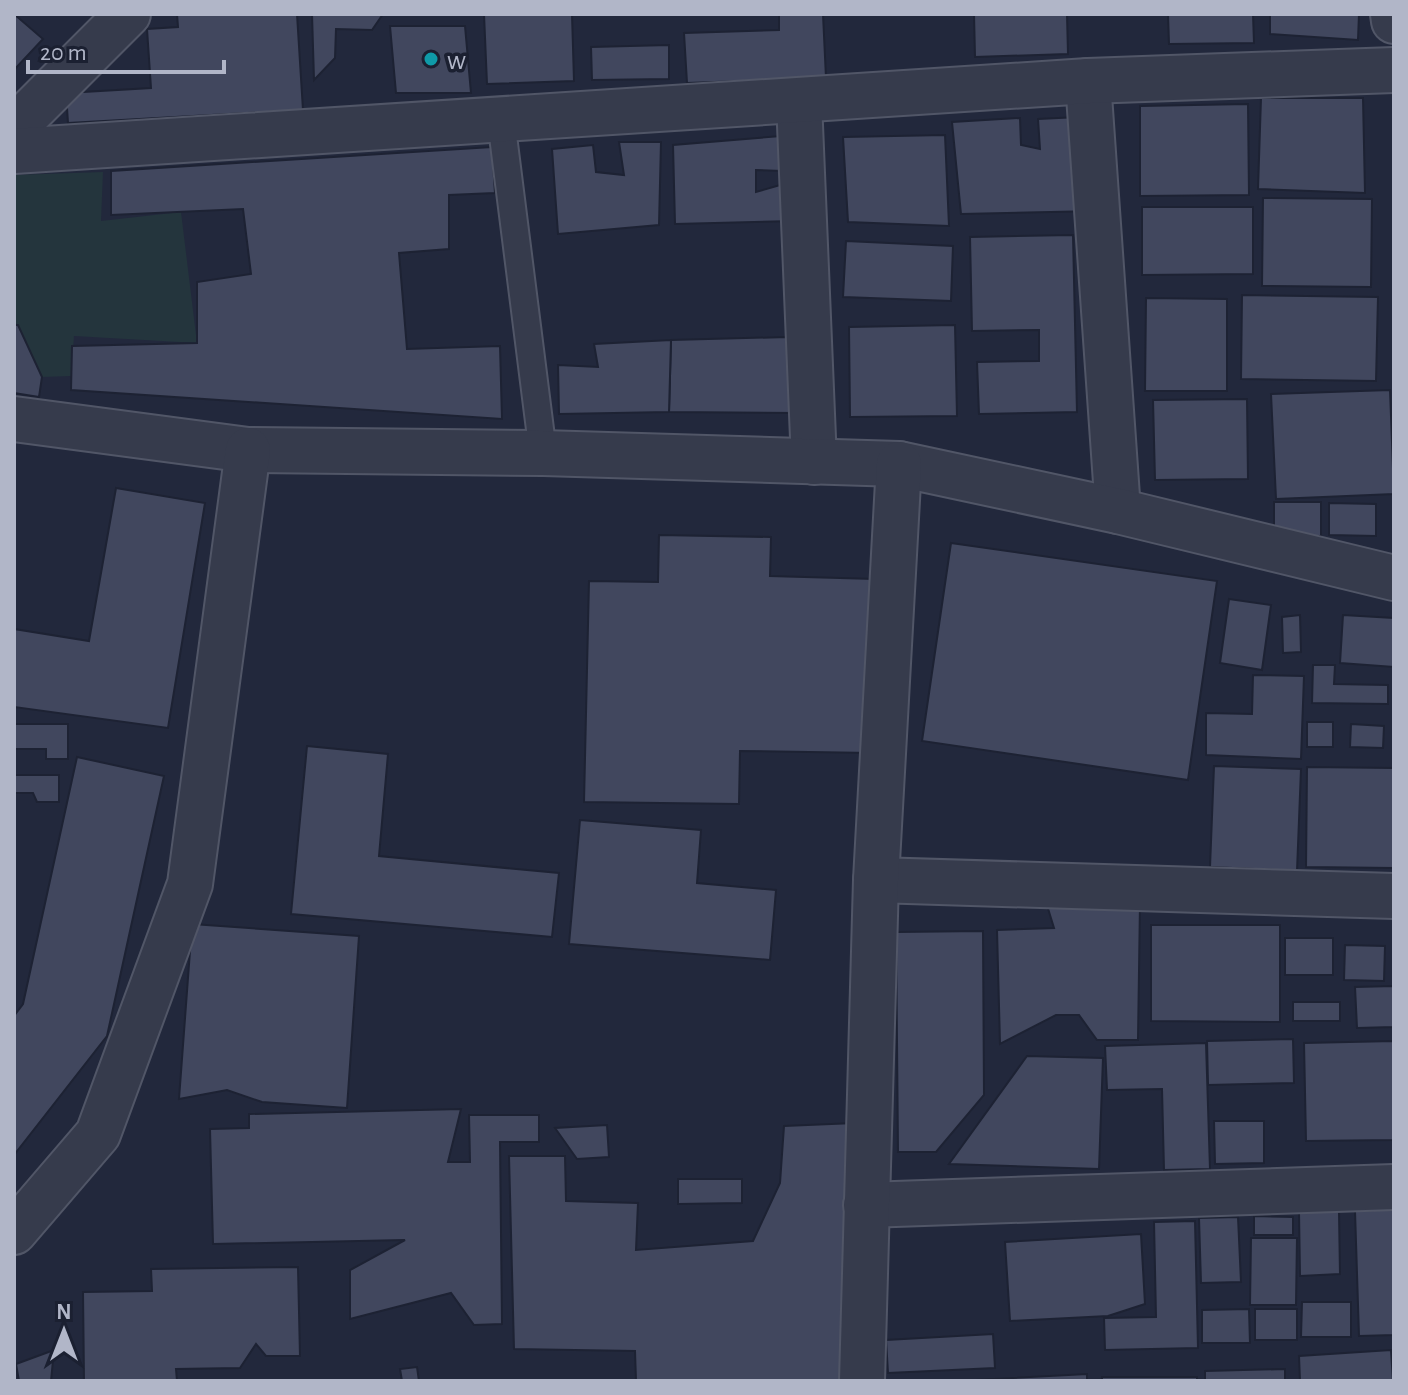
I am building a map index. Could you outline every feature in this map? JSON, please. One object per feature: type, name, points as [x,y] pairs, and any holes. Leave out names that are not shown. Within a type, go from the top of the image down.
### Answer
[{"type":"street","points":[[14,128],[128,14]]},
{"type":"street","points":[[1393,14],[1394,21]]},
{"type":"street","points":[[14,151],[1088,81],[1394,70]]},
{"type":"street","points":[[1088,81],[1118,511]]},
{"type":"street","points":[[799,101],[814,462]]},
{"type":"street","points":[[14,419],[248,450],[543,453],[899,464],[1118,511],[1394,578]]},
{"type":"street","points":[[14,1232],[98,1134],[190,884],[248,450]]},
{"type":"street","points":[[862,1381],[876,880],[899,464]]},
{"type":"street","points":[[876,880],[1394,896]]},
{"type":"street","points":[[866,1205],[1394,1187]]},
{"type":"lane","points":[[501,120],[543,453]]},
{"type":"shaded area","points":[[103,172],[101,221],[181,212],[197,343],[74,336],[71,376],[42,377],[14,319],[14,175]]},
{"type":"building","points":[[14,14],[43,39],[14,70]]},
{"type":"building","points":[[177,14],[297,14],[303,110],[68,123],[66,93],[151,88],[147,29],[178,27]]},
{"type":"building","points":[[312,14],[383,14],[372,30],[336,29],[335,58],[314,80]]},
{"type":"building","points":[[484,14],[572,14],[574,81],[487,84]]},
{"type":"building","points":[[779,14],[823,14],[826,78],[687,83],[684,33],[779,30]]},
{"type":"building","points":[[974,14],[1067,14],[1068,54],[975,57]]},
{"type":"building","points":[[1168,14],[1253,14],[1254,43],[1169,44]]},
{"type":"building","points":[[1270,14],[1359,14],[1358,40],[1270,34]]},
{"type":"building","name":"w","points":[[390,26],[465,26],[471,93],[396,93]]},
{"type":"building","points":[[669,45],[669,79],[592,80],[591,47]]},
{"type":"building","points":[[1261,98],[1363,98],[1365,193],[1258,189]]},
{"type":"building","points":[[1248,104],[1249,195],[1140,196],[1140,106]]},
{"type":"building","points":[[1079,117],[1097,211],[961,214],[952,122],[1020,118],[1021,145],[1040,149],[1038,119]]},
{"type":"building","points":[[945,135],[949,226],[848,222],[843,137]]},
{"type":"building","points":[[781,136],[782,171],[756,170],[756,192],[787,183],[795,221],[675,224],[673,145]]},
{"type":"building","points":[[619,142],[661,142],[659,225],[558,234],[552,149],[593,145],[596,172],[624,175]]},
{"type":"building","points":[[492,147],[495,193],[449,195],[449,249],[399,253],[407,349],[500,346],[502,419],[71,390],[72,346],[197,343],[197,282],[251,274],[243,209],[111,215],[111,171]]},
{"type":"building","points":[[1263,198],[1372,199],[1371,287],[1262,286]]},
{"type":"building","points":[[1142,207],[1253,207],[1253,274],[1142,275]]},
{"type":"building","points":[[1073,235],[1077,412],[979,414],[977,362],[1039,361],[1039,330],[972,331],[970,237]]},
{"type":"building","points":[[846,241],[953,246],[951,301],[843,297]]},
{"type":"building","points":[[1242,295],[1378,297],[1376,381],[1241,379]]},
{"type":"building","points":[[1146,298],[1227,299],[1227,391],[1145,391]]},
{"type":"building","points":[[14,325],[18,325],[42,377],[39,397],[14,393]]},
{"type":"building","points":[[955,325],[957,416],[850,417],[849,327]]},
{"type":"building","points":[[788,337],[797,413],[669,412],[671,340]]},
{"type":"building","points":[[671,340],[669,412],[559,414],[558,365],[598,367],[594,344]]},
{"type":"building","points":[[1390,390],[1394,494],[1276,499],[1271,394]]},
{"type":"building","points":[[1247,399],[1248,479],[1155,480],[1153,400]]},
{"type":"building","points":[[116,488],[205,503],[168,728],[14,707],[14,629],[89,641]]},
{"type":"building","points":[[1274,502],[1321,502],[1321,536],[1274,536]]},
{"type":"building","points":[[1329,503],[1376,504],[1376,536],[1329,535]]},
{"type":"building","points":[[659,535],[771,537],[770,576],[875,579],[872,753],[740,751],[739,804],[584,802],[589,581],[658,582]]},
{"type":"building","points":[[951,543],[1217,581],[1188,780],[922,741]]},
{"type":"building","points":[[1229,599],[1271,605],[1262,670],[1220,663]]},
{"type":"building","points":[[1300,615],[1301,652],[1283,653],[1282,617]]},
{"type":"building","points":[[1343,615],[1394,618],[1394,667],[1340,663]]},
{"type":"building","points":[[1313,665],[1335,665],[1334,684],[1388,685],[1388,704],[1312,703]]},
{"type":"building","points":[[1253,675],[1304,676],[1301,759],[1206,755],[1206,713],[1252,714]]},
{"type":"building","points":[[1307,722],[1333,722],[1333,747],[1307,747]]},
{"type":"building","points":[[14,724],[68,724],[68,759],[46,759],[46,749],[14,749]]},
{"type":"building","points":[[1351,724],[1384,726],[1383,748],[1350,747]]},
{"type":"building","points":[[307,746],[388,754],[379,856],[559,873],[552,937],[291,914]]},
{"type":"building","points":[[77,757],[164,776],[107,1036],[14,1155],[14,1016],[23,1004]]},
{"type":"building","points":[[1214,766],[1301,769],[1297,871],[1210,867]]},
{"type":"building","points":[[1307,767],[1394,768],[1394,868],[1306,867]]},
{"type":"building","points":[[14,775],[59,775],[59,802],[37,802],[33,793],[14,793]]},
{"type":"building","points":[[580,820],[701,830],[697,883],[776,890],[770,960],[569,944]]},
{"type":"building","points":[[1046,902],[1140,903],[1138,1040],[1097,1040],[1079,1015],[1056,1015],[1000,1044],[997,930],[1054,928]]},
{"type":"building","points":[[192,924],[359,936],[347,1108],[262,1102],[227,1090],[179,1099]]},
{"type":"building","points":[[1151,925],[1280,925],[1280,1022],[1151,1021]]},
{"type":"building","points":[[983,931],[984,1095],[936,1152],[898,1152],[896,932]]},
{"type":"building","points":[[1285,938],[1333,938],[1333,975],[1285,975]]},
{"type":"building","points":[[1345,945],[1385,946],[1384,981],[1344,980]]},
{"type":"building","points":[[1394,986],[1394,1027],[1357,1028],[1355,987]]},
{"type":"building","points":[[1293,1002],[1340,1002],[1340,1021],[1293,1021]]},
{"type":"building","points":[[1293,1039],[1294,1083],[1208,1085],[1207,1041]]},
{"type":"building","points":[[1394,1041],[1394,1140],[1306,1141],[1304,1043]]},
{"type":"building","points":[[1206,1043],[1210,1169],[1164,1170],[1162,1089],[1107,1090],[1105,1046]]},
{"type":"building","points":[[1027,1056],[1103,1058],[1099,1169],[949,1164]]},
{"type":"building","points":[[461,1109],[448,1162],[470,1162],[469,1115],[539,1115],[539,1142],[500,1142],[502,1324],[474,1325],[451,1293],[350,1319],[350,1270],[405,1240],[213,1244],[210,1129],[249,1128],[249,1114]]},
{"type":"building","points":[[1214,1121],[1264,1121],[1264,1163],[1215,1164]]},
{"type":"building","points":[[855,1123],[845,1381],[636,1381],[635,1351],[514,1349],[509,1156],[565,1156],[566,1201],[638,1203],[636,1250],[753,1241],[780,1183],[784,1126]]},
{"type":"building","points":[[607,1125],[609,1157],[577,1159],[555,1128]]},
{"type":"building","points":[[678,1179],[742,1179],[742,1203],[678,1204]]},
{"type":"building","points":[[1394,1209],[1394,1335],[1359,1336],[1355,1211]]},
{"type":"building","points":[[1339,1211],[1340,1274],[1300,1276],[1299,1212]]},
{"type":"building","points":[[1254,1216],[1293,1217],[1293,1235],[1254,1235]]},
{"type":"building","points":[[1238,1217],[1241,1282],[1201,1283],[1199,1218]]},
{"type":"building","points":[[1195,1221],[1198,1348],[1105,1350],[1104,1318],[1156,1317],[1154,1222]]},
{"type":"building","points":[[1141,1234],[1145,1304],[1108,1316],[1010,1321],[1005,1242]]},
{"type":"building","points":[[1251,1238],[1297,1238],[1296,1305],[1250,1305]]},
{"type":"building","points":[[298,1267],[300,1356],[266,1356],[256,1344],[240,1368],[176,1369],[177,1381],[84,1381],[83,1292],[152,1291],[151,1269]]},
{"type":"building","points":[[1302,1302],[1351,1302],[1351,1337],[1301,1337]]},
{"type":"building","points":[[1249,1309],[1250,1343],[1202,1343],[1202,1310]]},
{"type":"building","points":[[1255,1309],[1297,1309],[1297,1340],[1255,1340]]},
{"type":"building","points":[[993,1334],[995,1368],[888,1373],[886,1340]]},
{"type":"building","points":[[54,1350],[51,1381],[19,1381],[16,1364]]},
{"type":"building","points":[[1391,1350],[1393,1381],[1300,1381],[1299,1356]]},
{"type":"building","points":[[417,1367],[419,1381],[402,1381],[400,1369]]},
{"type":"building","points":[[1285,1369],[1285,1381],[1205,1381],[1205,1371]]},
{"type":"building","points":[[1087,1374],[1087,1381],[957,1381]]},
{"type":"building","points":[[1102,1377],[1197,1377],[1197,1381],[1102,1381]]},
{"type":"place","name":"w","points":[[431,59]]}]
